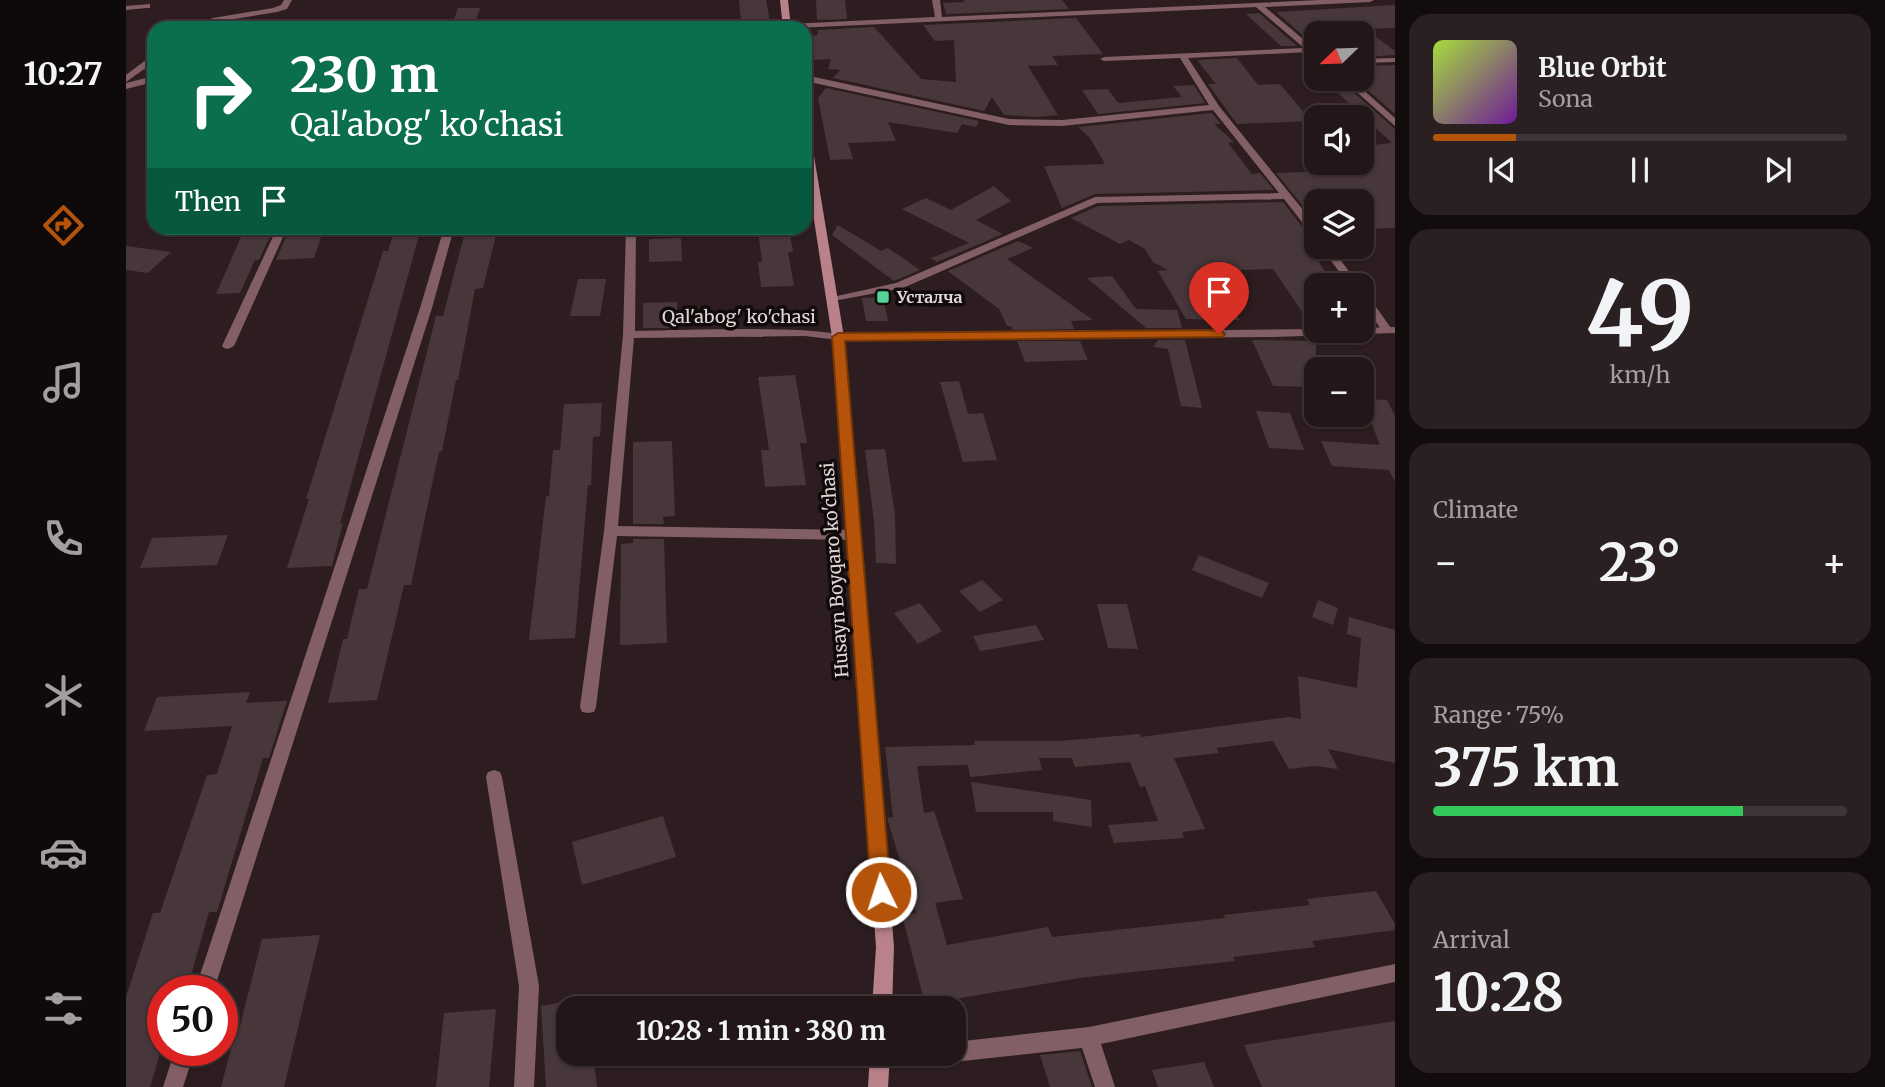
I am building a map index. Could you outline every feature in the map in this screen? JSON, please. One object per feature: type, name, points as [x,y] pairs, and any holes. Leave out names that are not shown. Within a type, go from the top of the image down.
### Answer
[{"type":"main road","points":[[784,0],[787,21]]},
{"type":"main road","name":"Husayn Boyqaro ko'chasi","points":[[812,176],[838,337],[885,947],[883,996]]},
{"type":"main road","points":[[878,1087],[879,1066]]},
{"type":"street","points":[[210,21],[274,10],[284,7],[288,0]]},
{"type":"street","points":[[936,0],[939,19]]},
{"type":"street","points":[[812,26],[1233,3],[1258,5],[1370,0]]},
{"type":"street","points":[[1258,5],[1304,44]]},
{"type":"street","points":[[126,8],[147,6]]},
{"type":"street","points":[[1104,59],[1304,52]]},
{"type":"street","points":[[1183,56],[1214,107],[1304,218]]},
{"type":"street","points":[[1374,61],[1395,60]]},
{"type":"street","points":[[126,79],[147,63]]},
{"type":"street","points":[[812,80],[1009,122],[1062,123],[1214,107]]},
{"type":"street","points":[[126,86],[147,81]]},
{"type":"street","points":[[1359,91],[1395,123]]},
{"type":"street","points":[[832,300],[899,286],[1096,200],[1287,196]]},
{"type":"street","points":[[228,346],[279,235]]},
{"type":"street","points":[[209,975],[422,321],[447,235]]},
{"type":"street","points":[[588,708],[611,531],[629,335],[631,235]]},
{"type":"street","points":[[1374,309],[1391,330]]},
{"type":"street","name":"Qal'abog' ko'chasi","points":[[629,335],[805,333],[838,337],[1391,330]]},
{"type":"street","points":[[611,531],[853,534]]},
{"type":"street","points":[[494,777],[529,986],[524,1087]]},
{"type":"street","points":[[966,1051],[1089,1037],[1395,973]]},
{"type":"street","points":[[1089,1037],[1105,1087]]},
{"type":"street","points":[[173,1087],[180,1066]]},
{"type":"building","points":[[739,0],[766,0],[770,21],[741,21]]},
{"type":"building","points":[[816,0],[845,0],[847,19],[817,20]]},
{"type":"building","points":[[963,0],[1062,0],[1069,9],[946,14],[943,3],[965,2]]},
{"type":"building","points":[[1395,5],[1395,28],[1374,29],[1374,21],[1304,21],[1304,36],[1276,12]]},
{"type":"building","points":[[458,8],[480,8],[475,21],[453,21]]},
{"type":"building","points":[[1259,13],[1297,46],[1281,46],[1246,14]]},
{"type":"building","points":[[1076,18],[1103,54],[1052,56],[1058,65],[1028,66],[1058,115],[1037,117],[1004,115],[992,97],[984,111],[833,78],[840,70],[828,69],[831,59],[812,60],[812,36],[818,35],[818,30],[874,27],[921,79],[956,82],[954,40],[935,41],[923,25]]},
{"type":"building","points":[[1374,36],[1395,51],[1395,55],[1374,56]]},
{"type":"building","points":[[1237,58],[1258,85],[1280,84],[1304,113],[1304,121],[1237,124],[1208,84],[1216,84],[1197,60]]},
{"type":"building","points":[[1395,65],[1395,114],[1369,91],[1374,91],[1374,66]]},
{"type":"building","points":[[1194,85],[1205,103],[1098,114],[1082,90],[1108,89],[1118,103],[1182,97],[1173,86]]},
{"type":"building","points":[[826,88],[979,121],[976,127],[962,124],[957,133],[888,122],[896,141],[848,143],[853,159],[830,160],[818,98]]},
{"type":"building","points":[[1352,91],[1368,105],[1351,105],[1337,92]]},
{"type":"building","points":[[1374,110],[1395,129],[1395,228],[1374,229],[1374,189],[1304,189],[1304,207],[1276,173],[1374,175],[1374,145],[1392,143],[1374,126]]},
{"type":"building","points":[[1212,113],[1221,124],[1214,124],[1234,142],[1228,143],[1252,174],[1260,173],[1274,190],[1095,194],[1062,208],[1044,166],[1105,164],[1090,138],[1078,127]]},
{"type":"building","points":[[994,186],[1011,201],[976,220],[1003,234],[937,262],[931,258],[969,243],[902,209],[926,198],[951,210]]},
{"type":"building","points":[[1283,202],[1304,229],[1304,259],[1317,259],[1326,273],[1304,273],[1304,314],[1273,269],[1206,271],[1240,320],[1186,319],[1158,271],[1168,270],[1153,262],[1145,249],[1129,240],[1120,244],[1071,218],[1098,206]]},
{"type":"building","points":[[838,225],[881,251],[888,248],[920,270],[894,281],[832,235]]},
{"type":"building","points":[[242,235],[271,235],[259,260],[255,260],[240,293],[216,294]]},
{"type":"building","points":[[287,235],[322,235],[314,258],[276,260]]},
{"type":"building","points":[[393,235],[419,235],[340,524],[343,523],[332,566],[287,568],[383,251],[388,251]]},
{"type":"building","points":[[496,235],[483,288],[475,289],[458,380],[442,451],[439,452],[411,585],[404,585],[377,700],[328,703],[343,639],[347,639],[359,589],[367,589],[436,316],[443,316],[464,236]]},
{"type":"building","points":[[759,235],[790,235],[793,252],[788,252],[794,286],[761,287],[758,262],[762,262]]},
{"type":"building","points":[[681,238],[682,261],[649,262],[649,239]]},
{"type":"building","points":[[1018,241],[1033,248],[1007,259],[1093,320],[1071,321],[1074,329],[1013,330],[1011,326],[1007,326],[999,309],[948,271]]},
{"type":"building","points":[[126,246],[171,252],[148,273],[126,270]]},
{"type":"building","points":[[1112,276],[1136,309],[1177,310],[1182,328],[1146,328],[1087,278]]},
{"type":"building","points":[[578,279],[606,279],[600,316],[570,316]]},
{"type":"building","points":[[883,297],[888,321],[866,321],[862,298]]},
{"type":"building","points":[[677,302],[677,328],[643,328],[643,303]]},
{"type":"building","points":[[1158,340],[1185,340],[1202,408],[1181,406],[1168,349],[1153,347]]},
{"type":"building","points":[[1252,340],[1316,343],[1316,357],[1304,357],[1304,387],[1273,386]]},
{"type":"building","points":[[1017,341],[1080,341],[1088,360],[1025,362]]},
{"type":"building","points":[[795,375],[807,443],[800,443],[806,485],[765,487],[761,450],[769,450],[758,377]]},
{"type":"building","points":[[959,381],[968,414],[983,413],[997,460],[963,462],[940,382]]},
{"type":"building","points":[[1374,399],[1387,400],[1395,416],[1395,482],[1389,470],[1332,466],[1321,441],[1380,445],[1373,427]]},
{"type":"building","points":[[602,403],[600,436],[593,437],[591,485],[588,485],[575,638],[529,640],[546,496],[549,496],[553,450],[560,450],[564,404]]},
{"type":"building","points":[[1256,411],[1290,413],[1304,450],[1269,448]]},
{"type":"building","points":[[672,441],[675,516],[663,517],[664,524],[633,524],[633,442]]},
{"type":"building","points":[[885,449],[895,515],[896,564],[876,563],[865,450]]},
{"type":"building","points":[[228,535],[217,565],[140,568],[152,538]]},
{"type":"building","points":[[633,539],[664,539],[667,643],[620,645],[621,544],[633,543]]},
{"type":"building","points":[[1199,555],[1269,583],[1262,598],[1192,570]]},
{"type":"building","points":[[982,580],[1003,600],[980,612],[959,591]]},
{"type":"building","points":[[1318,600],[1338,608],[1333,625],[1312,617]]},
{"type":"building","points":[[920,603],[942,631],[918,644],[894,613]]},
{"type":"building","points":[[1097,604],[1127,604],[1138,649],[1108,648]]},
{"type":"building","points":[[1349,617],[1395,630],[1395,763],[1328,749],[1338,769],[1315,766],[1289,769],[1273,741],[1216,748],[1219,753],[1174,758],[1205,829],[1182,832],[1184,838],[1114,843],[1108,825],[1158,821],[1145,786],[1140,787],[1130,762],[1075,767],[1072,758],[1039,758],[1042,770],[970,777],[968,765],[917,766],[924,813],[934,811],[963,899],[935,903],[947,945],[1048,927],[1052,937],[1225,918],[1224,915],[1310,905],[1307,899],[1376,891],[1395,924],[1395,930],[1312,941],[1315,947],[1233,957],[1235,961],[1079,978],[966,997],[923,996],[902,915],[916,913],[887,818],[893,817],[885,747],[975,745],[974,741],[1060,741],[1140,734],[1141,737],[1289,717],[1301,719],[1298,676],[1357,688],[1361,638],[1347,634]]},
{"type":"building","points":[[1036,625],[1044,640],[980,651],[973,636]]},
{"type":"building","points":[[250,692],[246,703],[287,701],[269,758],[263,758],[217,912],[209,912],[191,975],[147,975],[147,1066],[156,1066],[150,1087],[126,1087],[126,997],[153,913],[160,913],[207,775],[217,774],[232,726],[144,731],[157,697]]},
{"type":"building","points":[[971,782],[1091,800],[1092,827],[1053,821],[1053,812],[976,812]]},
{"type":"building","points":[[663,816],[676,857],[582,885],[572,842]]},
{"type":"building","points":[[320,935],[284,1087],[221,1087],[227,1066],[238,1066],[238,1034],[262,939]]},
{"type":"building","points":[[556,1003],[556,1066],[594,1066],[597,1087],[546,1087],[541,1006]]},
{"type":"building","points":[[496,1009],[489,1087],[436,1087],[444,1013]]},
{"type":"building","points":[[1395,1021],[1395,1087],[1262,1087],[1244,1045]]},
{"type":"building","points":[[1080,1051],[1092,1087],[1050,1087],[1040,1055]]},
{"type":"building","points":[[1204,1062],[1214,1087],[1158,1087],[1152,1070]]},
{"type":"place","name":"Усталча","points":[[883,297]]},
{"type":"route","points":[[881,892],[838,337],[1219,334]]}]
